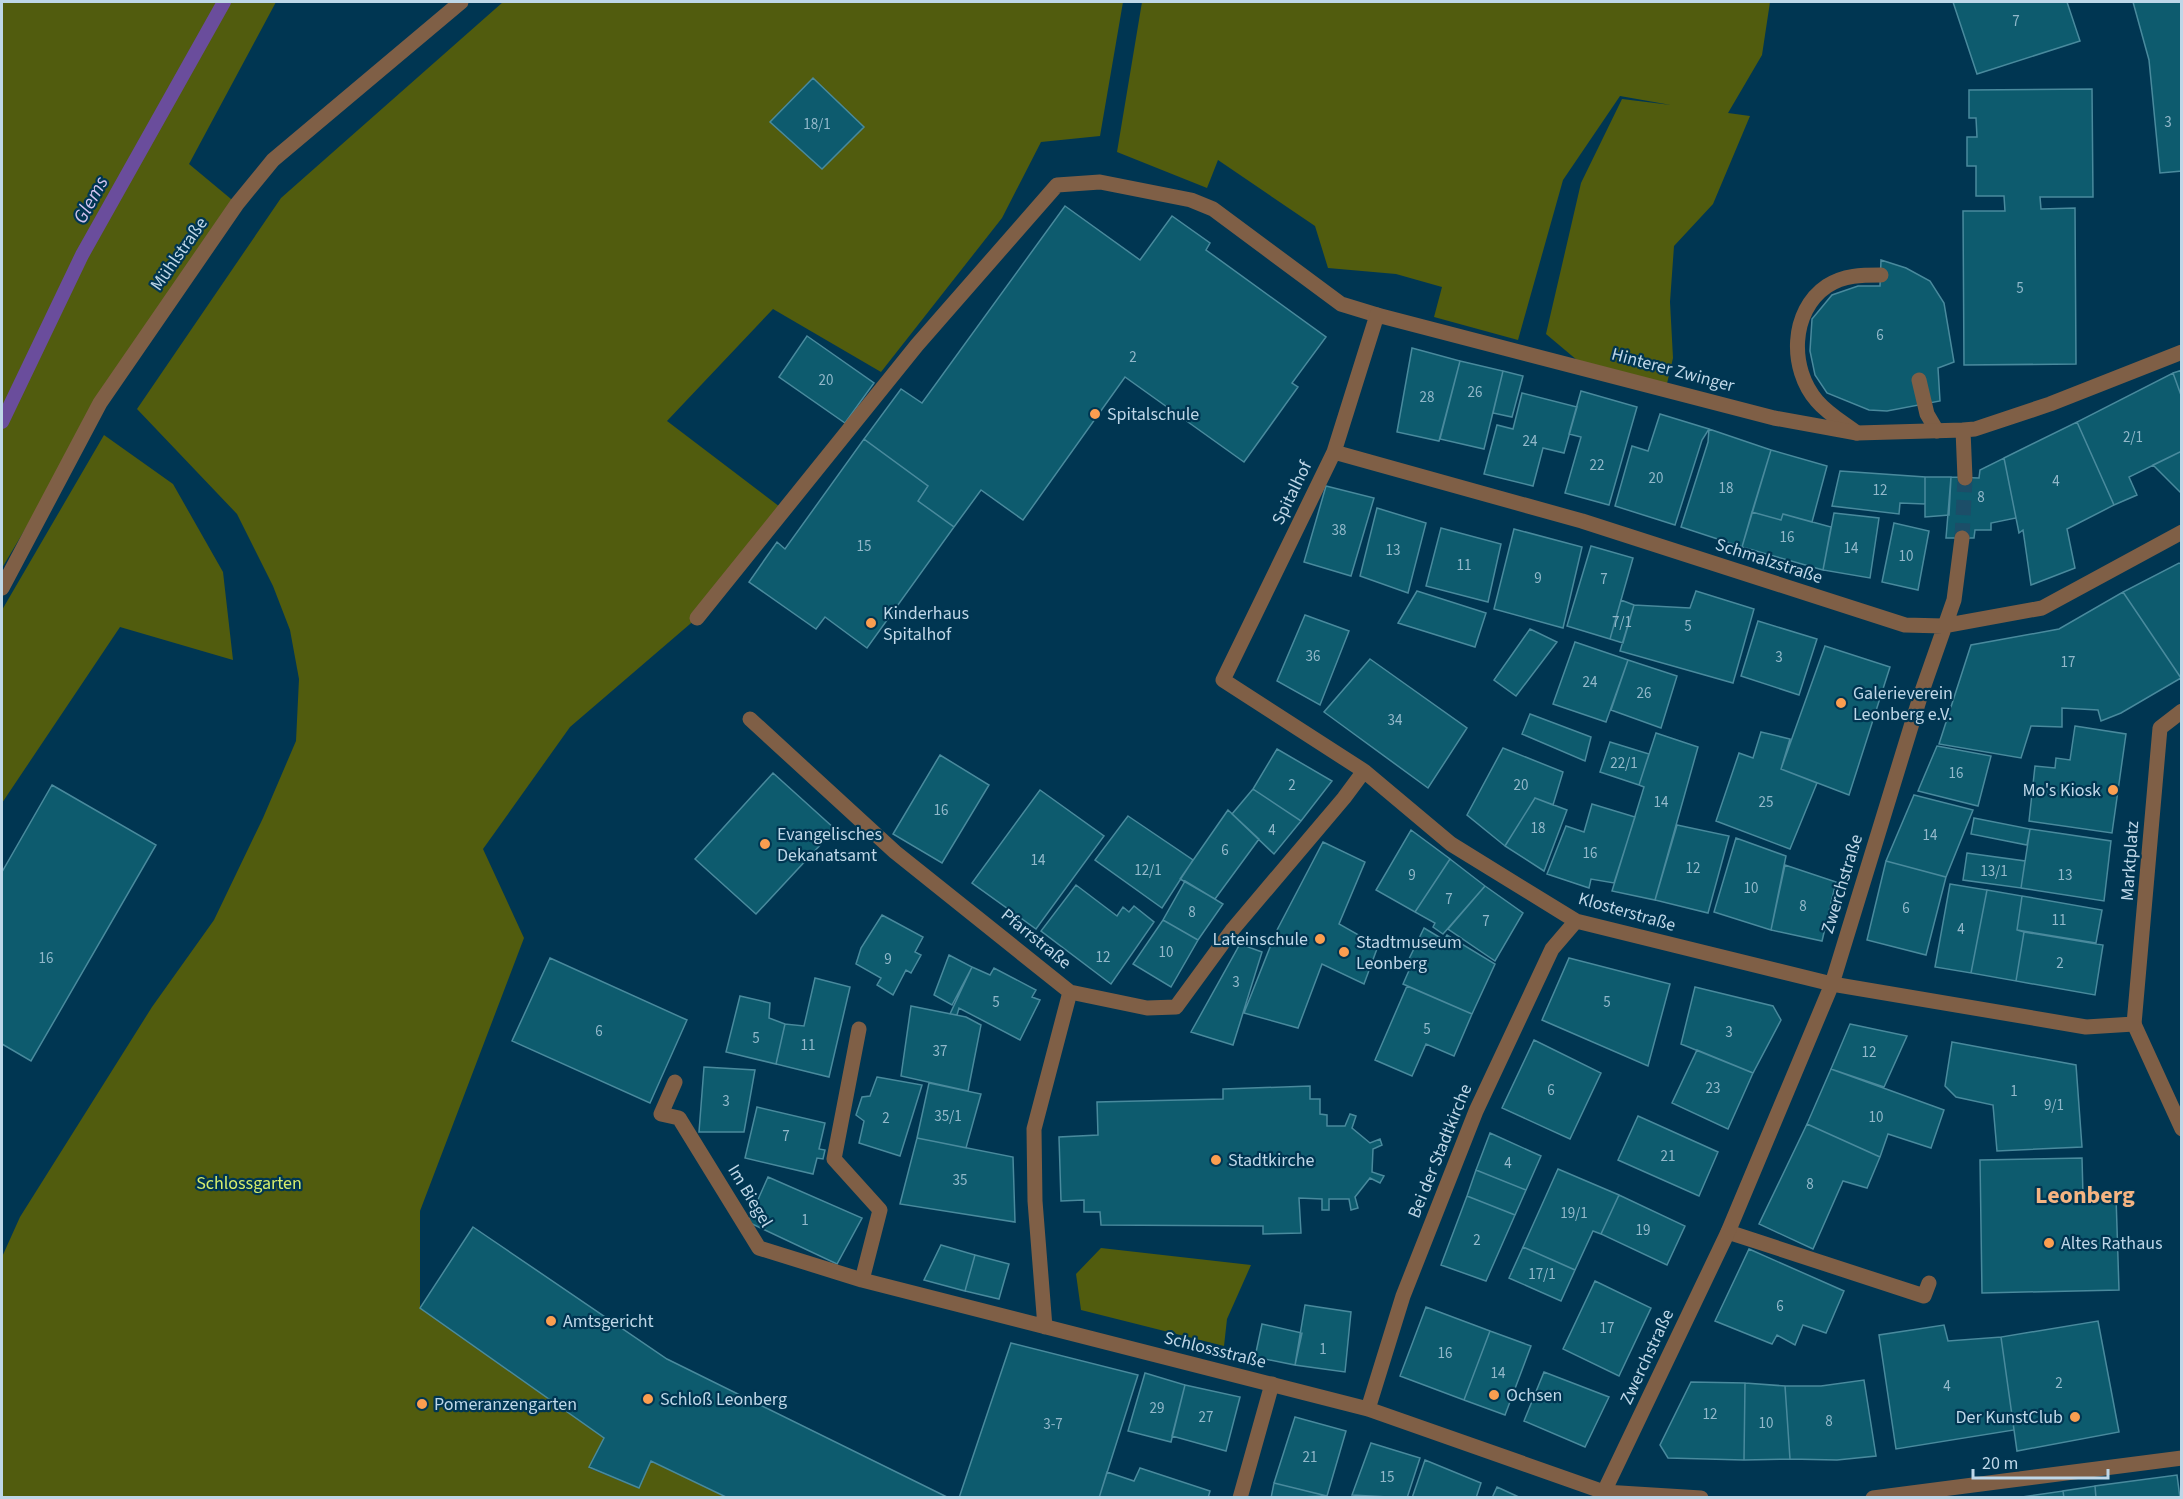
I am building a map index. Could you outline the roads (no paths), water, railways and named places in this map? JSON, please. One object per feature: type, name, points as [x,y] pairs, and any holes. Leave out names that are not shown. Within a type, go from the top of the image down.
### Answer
[{"type":"street","name":"Mühlstraße","points":[[2,588],[100,403],[237,204],[273,160],[462,2]]},
{"type":"street","name":"Hinterer Zwinger","points":[[697,618],[917,345],[1057,185],[1100,182],[1191,200],[1213,209],[1341,304],[1774,418],[1857,433],[1969,430],[2050,404],[2181,352]]},
{"type":"street","points":[[1857,433],[1816,401],[1800,370],[1797,339],[1805,308],[1827,286],[1856,275],[1881,275]]},
{"type":"street","name":"Spitalhof","points":[[1223,680],[1334,452],[1377,315]]},
{"type":"street","points":[[1919,380],[1929,431]]},
{"type":"street","points":[[1965,478],[1969,430]]},
{"type":"street","name":"Schmalzstraße","points":[[1334,452],[1582,521],[1905,625],[1943,626],[2042,608],[2181,532]]},
{"type":"street","name":"Zwerchstraße","points":[[1602,1495],[1728,1232],[1832,984],[1943,626],[1954,600],[1962,538]]},
{"type":"street","name":"Klosterstraße","points":[[1223,680],[1364,771],[1451,844],[1576,921],[1832,984],[2086,1027],[2134,1024]]},
{"type":"street","name":"Marktplatz","points":[[2134,1024],[2145,928],[2160,728],[2181,711]]},
{"type":"street","name":"Pfarrstraße","points":[[750,720],[895,852],[1070,992],[1146,1008],[1176,1007],[1233,929],[1344,798],[1364,771]]},
{"type":"street","name":"Bei der Stadtkirche","points":[[1368,1409],[1403,1296],[1476,1111],[1552,949],[1576,921]]},
{"type":"street","points":[[1045,1327],[1035,1201],[1034,1129],[1070,992]]},
{"type":"street","points":[[2134,1024],[2181,1129]]},
{"type":"street","points":[[859,1029],[834,1159],[880,1210],[862,1280]]},
{"type":"street","name":"Im Biegel","points":[[675,1082],[661,1114],[679,1118],[759,1248],[862,1280],[1045,1327]]},
{"type":"street","points":[[1728,1232],[1924,1296],[1929,1283]]},
{"type":"street","name":"Schlossstraße","points":[[1045,1327],[1368,1409],[1602,1495],[1701,1497]]},
{"type":"street","points":[[1240,1497],[1272,1384]]},
{"type":"street","points":[[1873,1497],[2181,1458]]},
{"type":"waterway","name":"Glems","points":[[2,422],[82,255],[224,2]]},
{"type":"tunnel","points":[[1962,538],[1965,478]]},
{"type":"place","name":"Spitalschule","points":[[1095,414]]},
{"type":"place","name":"Kinderhaus Spitalhof","points":[[871,623]]},
{"type":"place","name":"Galerieverein Leonberg e.V.","points":[[1841,703]]},
{"type":"place","name":"Mo's Kiosk","points":[[2113,790]]},
{"type":"place","name":"Evangelisches Dekanatsamt","points":[[765,844]]},
{"type":"place","name":"Lateinschule","points":[[1320,939]]},
{"type":"place","name":"Stadtmuseum Leonberg","points":[[1344,952]]},
{"type":"place","name":"Stadtkirche","points":[[1216,1160]]},
{"type":"place","name":"Altes Rathaus","points":[[2049,1243]]},
{"type":"place","name":"Amtsgericht","points":[[551,1321]]},
{"type":"place","name":"Ochsen","points":[[1494,1395]]},
{"type":"place","name":"Schloß Leonberg","points":[[648,1399]]},
{"type":"place","name":"Pomeranzengarten","points":[[422,1404]]},
{"type":"place","name":"Der KunstClub","points":[[2075,1417]]},
{"type":"district","name":"Leonberg","points":[[2085,1195]]},
{"type":"park label","name":"Schlossgarten","points":[[249,1183]]}]
